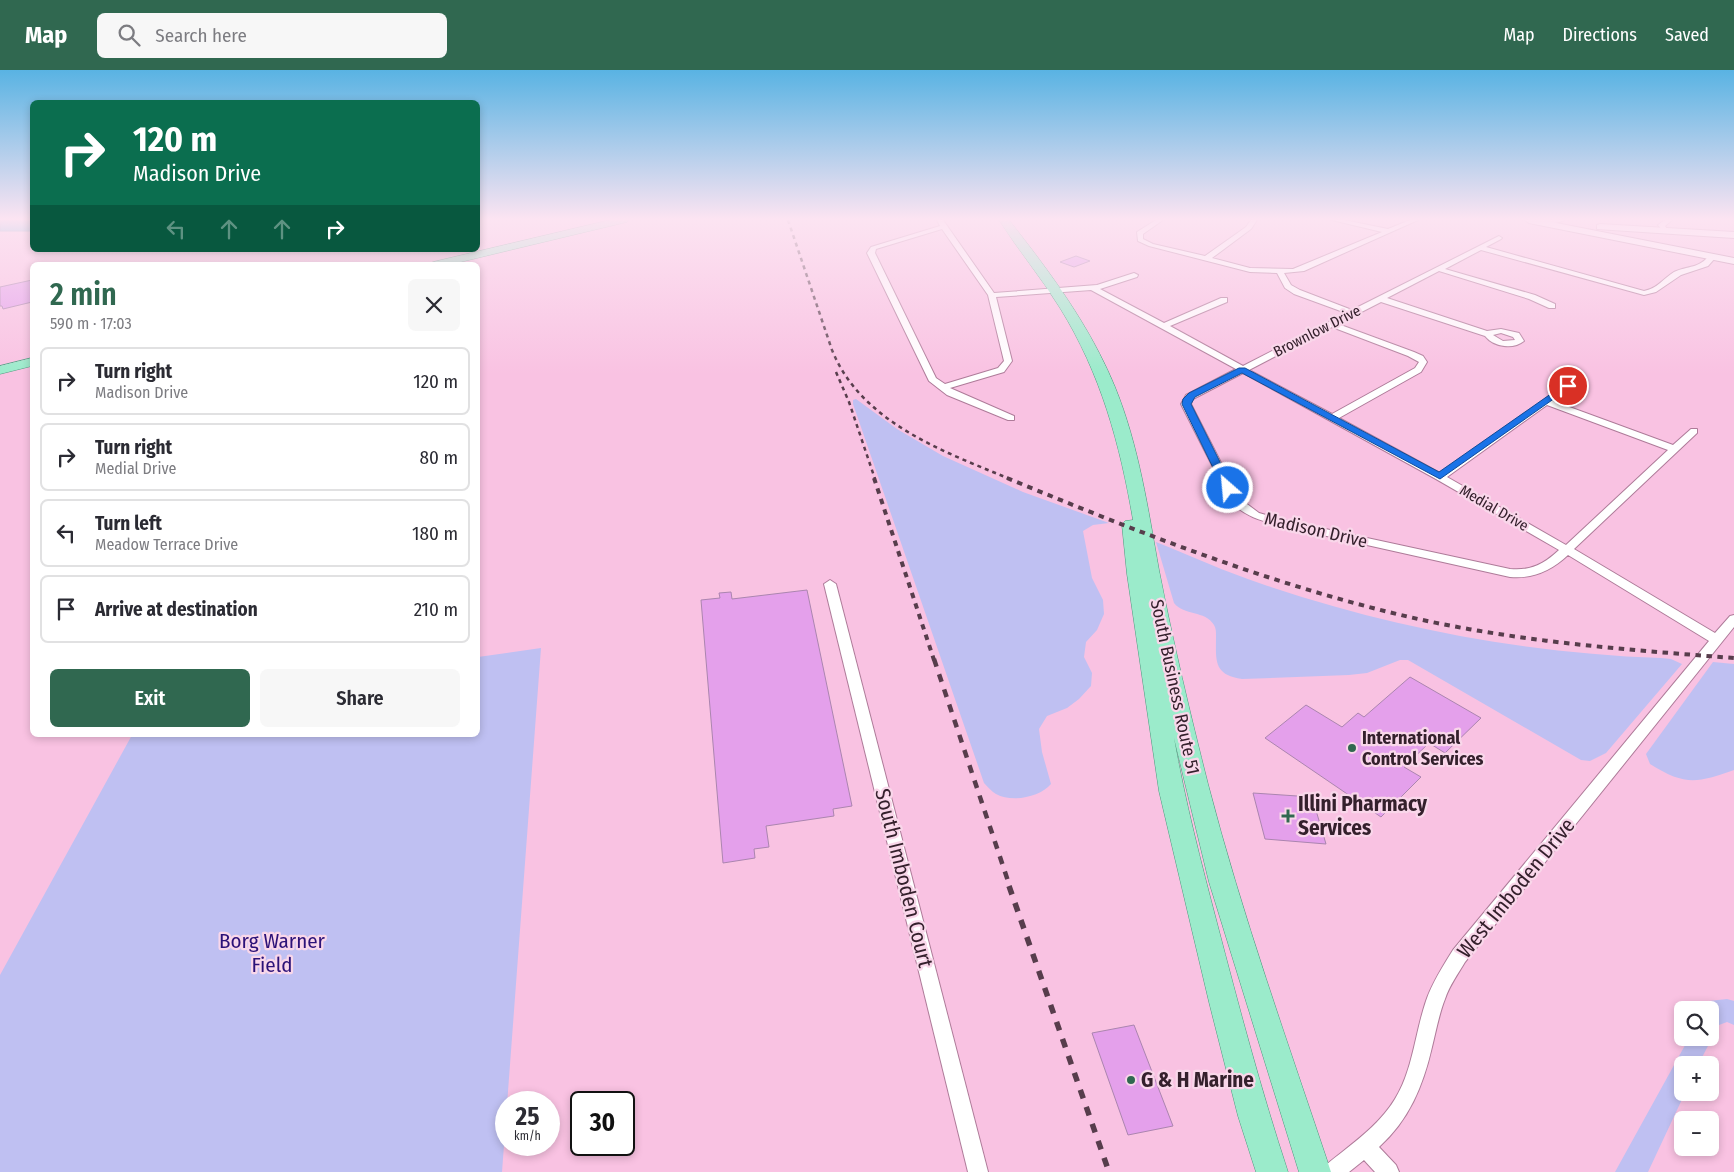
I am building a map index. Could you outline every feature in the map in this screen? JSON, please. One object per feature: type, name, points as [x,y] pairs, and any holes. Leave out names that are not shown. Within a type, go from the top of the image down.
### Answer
[{"type":"main road","name":"South Business Route 51","points":[[1034,271],[1050,291],[1099,366],[1116,414],[1133,477],[1143,523],[1150,570],[1196,784],[1218,872],[1315,1172]]},
{"type":"main road","name":"South Business Route 51","points":[[1034,271],[1050,291],[1055,310],[1092,382],[1118,467],[1129,517],[1136,574],[1171,791],[1226,1012],[1254,1116],[1272,1172]]},
{"type":"main road","points":[[0,370],[30,362]]},
{"type":"street","points":[[880,271],[930,376],[950,393],[1011,418]]},
{"type":"street","points":[[942,388],[993,373],[1007,364],[1008,357],[992,295],[975,271]]},
{"type":"street","points":[[1271,271],[1286,271]]},
{"type":"street","name":"Brownlow Drive","points":[[1242,370],[1434,271]]},
{"type":"street","points":[[1447,271],[1532,297],[1552,306]]},
{"type":"street","points":[[1562,271],[1634,292],[1651,293],[1678,273],[1683,271]]},
{"type":"street","points":[[1280,272],[1288,286],[1295,291],[1353,313]]},
{"type":"street","points":[[992,295],[1094,288],[1134,274]]},
{"type":"street","name":"Medial Drive","points":[[1094,288],[1440,476],[1717,640]]},
{"type":"street","points":[[1381,299],[1488,334]]},
{"type":"street","points":[[1164,326],[1224,300]]},
{"type":"street","points":[[1332,324],[1412,354],[1423,362],[1418,370],[1333,418]]},
{"type":"street","name":"Madison Drive","points":[[1242,370],[1192,395],[1186,404],[1232,495],[1240,505],[1250,512],[1282,524],[1517,574],[1530,574],[1541,571],[1556,561],[1567,550]]},
{"type":"street","points":[[1440,476],[1568,386]]},
{"type":"street","points":[[1546,402],[1673,448]]},
{"type":"street","points":[[1567,550],[1694,430]]},
{"type":"street","name":"South Imboden Court","points":[[830,584],[978,1172]]},
{"type":"street","name":"West Imboden Drive","points":[[1333,1172],[1393,1119],[1409,1092],[1419,1064],[1436,999],[1446,976],[1459,956],[1734,619]]},
{"type":"street","points":[[1364,1146],[1389,1172]]},
{"type":"green space","points":[[856,399],[897,429],[943,456],[1023,492],[1109,523],[1093,525],[1083,531],[1092,578],[1103,600],[1104,614],[1097,630],[1086,642],[1084,657],[1092,673],[1091,686],[1067,708],[1047,716],[1039,729],[1042,752],[1051,784],[1040,792],[1018,798],[1003,797],[996,794],[984,783],[853,404],[853,400]]},
{"type":"green space","points":[[1156,542],[1262,584],[1311,600],[1409,625],[1509,644],[1559,651],[1671,659],[1682,664],[1606,753],[1590,761],[1581,760],[1408,660],[1400,660],[1367,673],[1349,675],[1242,679],[1226,674],[1218,665],[1214,625],[1205,617],[1183,610],[1174,603]]},
{"type":"green space","name":"Borg Warner Field","points":[[541,648],[508,1091],[495,1091],[495,1156],[503,1156],[502,1172],[0,1172],[0,975],[131,737],[480,737],[480,657]]},
{"type":"green space","points":[[1713,662],[1734,664],[1734,770],[1700,780],[1682,779],[1650,764],[1646,754]]},
{"type":"green space","points":[[1727,999],[1734,1001],[1734,1025],[1727,1022],[1719,1025],[1719,1001],[1709,1001]]},
{"type":"green space","points":[[1685,1046],[1708,1046],[1703,1056],[1679,1056]]},
{"type":"green space","points":[[1674,1065],[1674,1101],[1681,1101],[1677,1111],[1674,1111],[1674,1116],[1648,1172],[1615,1172]]},
{"type":"building","points":[[30,280],[30,302],[3,309],[0,306],[0,287]]},
{"type":"building","points":[[807,590],[852,806],[833,809],[834,816],[766,826],[769,847],[754,849],[755,858],[723,863],[701,600],[720,598],[719,593],[731,592],[732,599]]},
{"type":"building","name":"International Control Services","points":[[1410,677],[1481,718],[1445,753],[1429,743],[1404,767],[1421,777],[1381,817],[1265,738],[1306,705],[1342,727],[1358,713],[1364,717]]},
{"type":"building","name":"Illini Pharmacy Services","points":[[1253,793],[1312,797],[1326,844],[1265,839]]},
{"type":"building","name":"G & H Marine","points":[[1134,1025],[1173,1126],[1128,1135],[1092,1033]]},
{"type":"railway","points":[[805,271],[832,350],[845,375],[862,397],[883,415],[931,445],[1010,479]]},
{"type":"railway","points":[[836,372],[849,402],[875,479]]},
{"type":"railway","points":[[874,478],[934,660]]},
{"type":"railway","points":[[1007,478],[1108,519],[1210,557],[1261,575],[1365,606],[1418,619],[1496,634],[1615,648],[1734,658]]},
{"type":"railway","points":[[934,659],[1010,887]]},
{"type":"railway","points":[[1009,886],[1109,1172]]},
{"type":"place","name":"International Control Services","points":[[1352,748]]},
{"type":"place","name":"Illini Pharmacy Services","points":[[1288,816]]},
{"type":"place","name":"G & H Marine","points":[[1131,1080]]},
{"type":"route","points":[[1228,488],[1186,404],[1192,395],[1242,370],[1440,476],[1568,386]]}]
